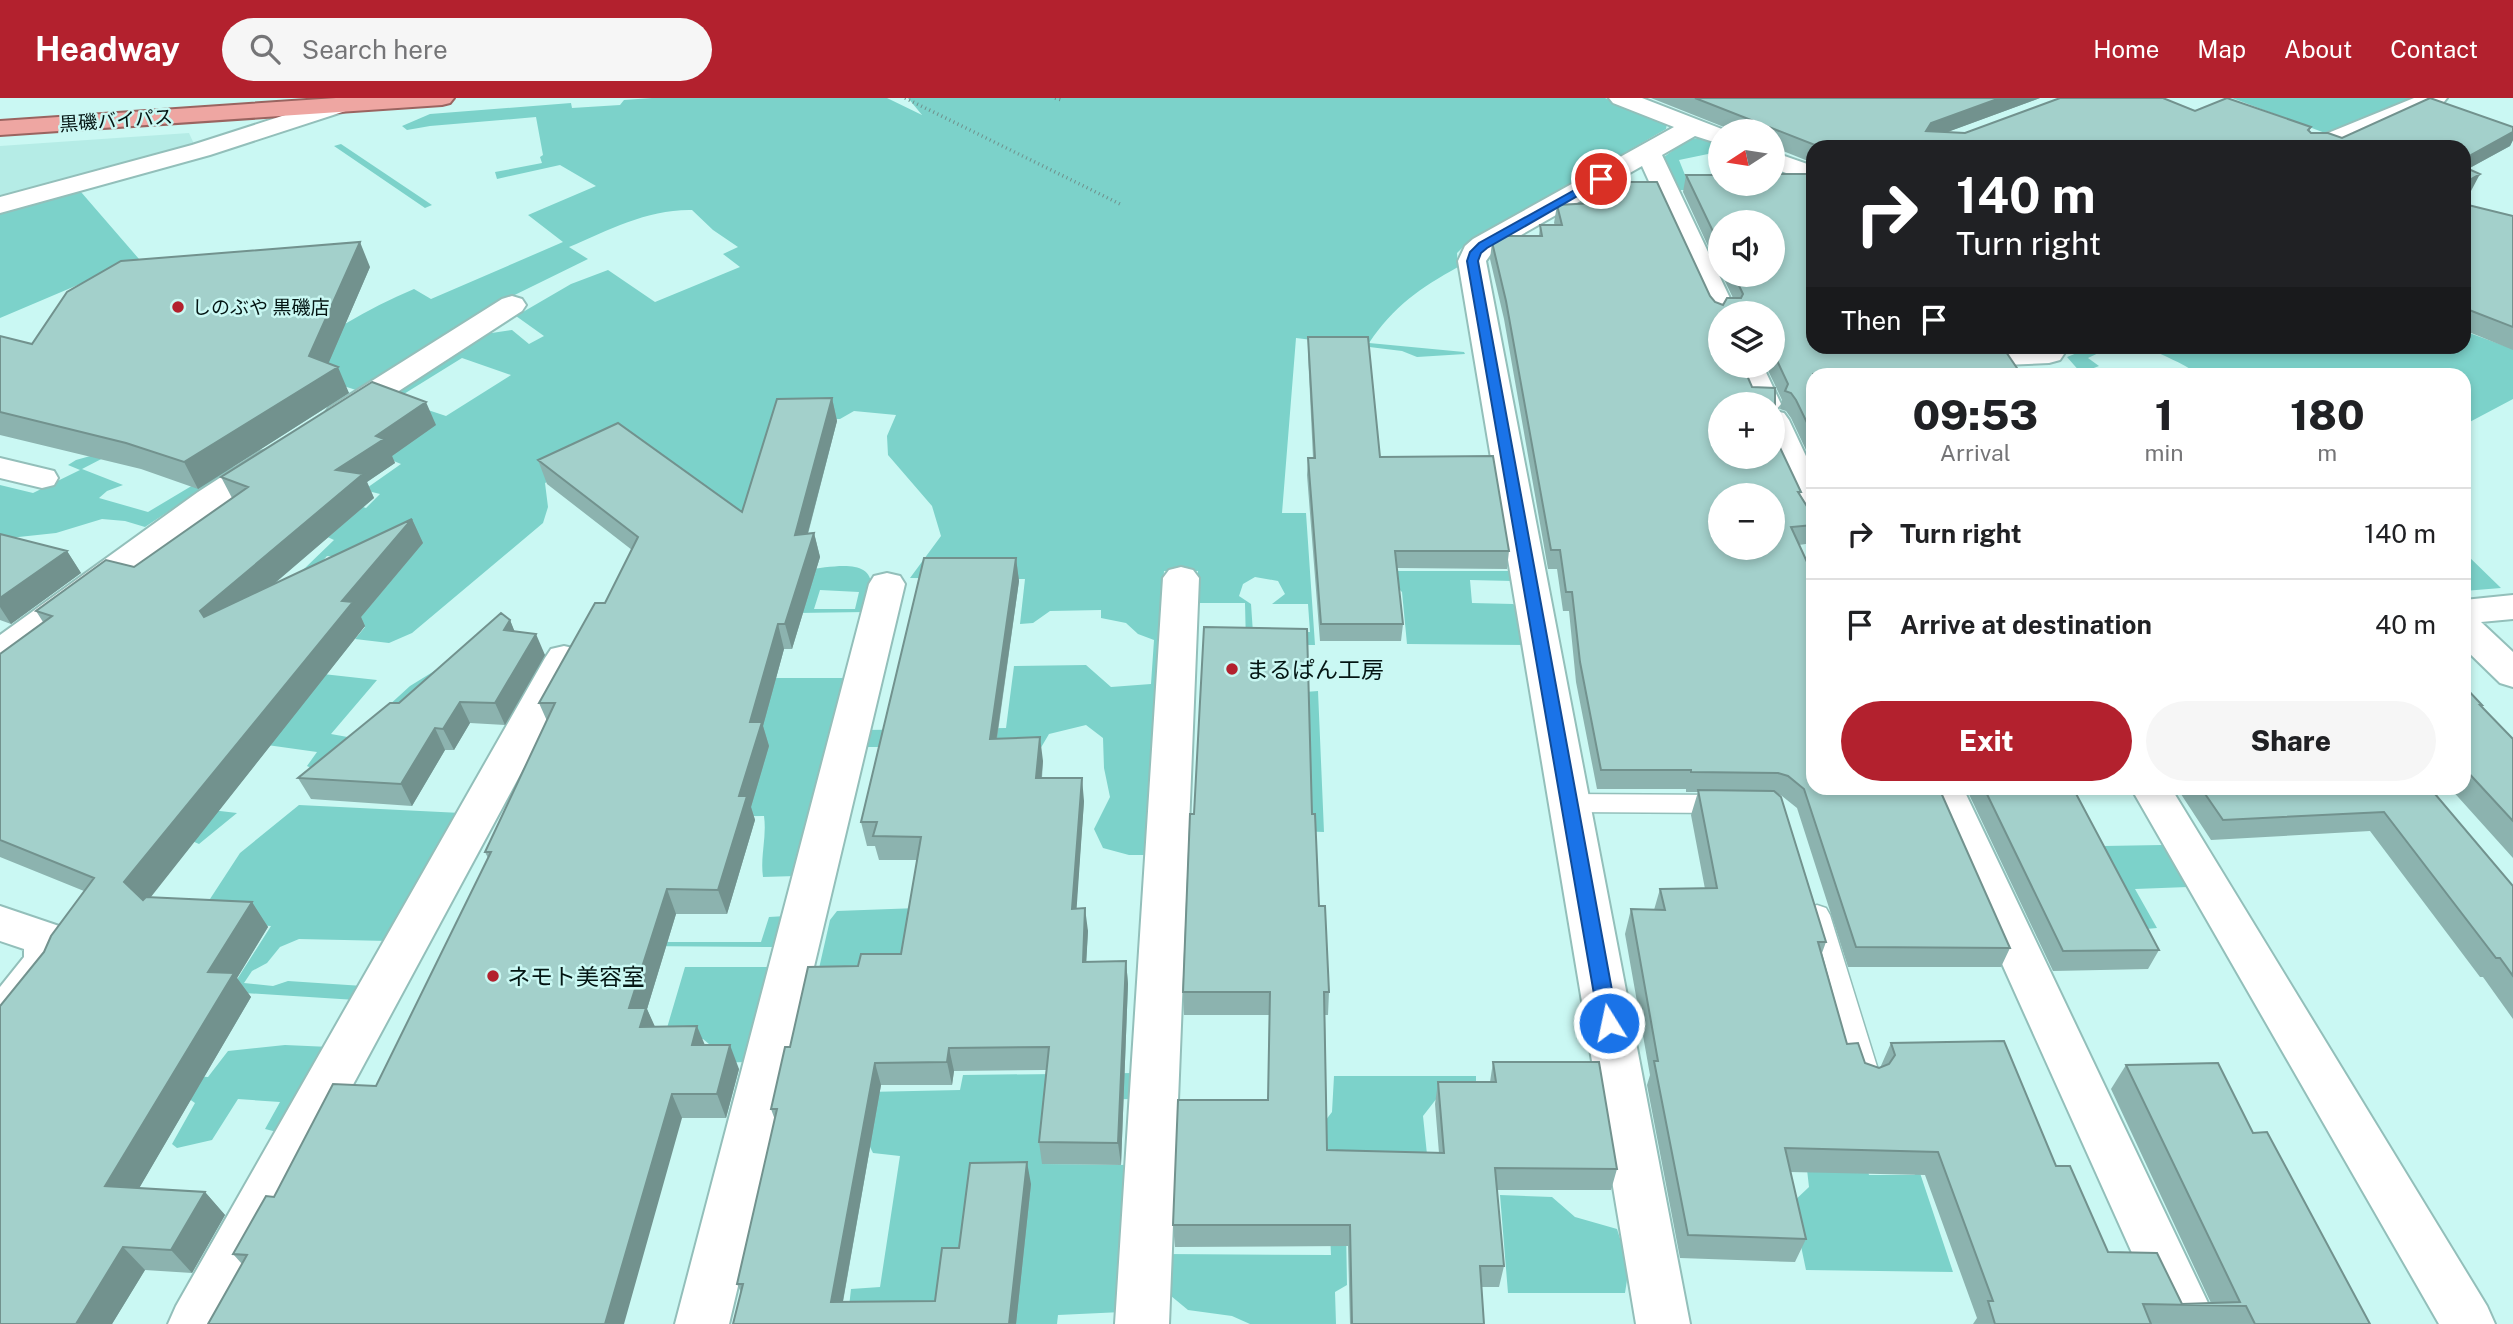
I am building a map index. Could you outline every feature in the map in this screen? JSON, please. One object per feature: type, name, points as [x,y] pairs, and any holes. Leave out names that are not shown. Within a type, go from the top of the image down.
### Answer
[{"type":"highway","name":"黒磯バイパス","points":[[0,106],[116,98]]},
{"type":"highway","name":"黒磯バイパス","points":[[0,128],[353,101],[442,98]]},
{"type":"street","points":[[1621,98],[1707,132]]},
{"type":"street","points":[[2318,139],[2435,98]]},
{"type":"street","points":[[0,205],[201,150],[353,101]]},
{"type":"street","points":[[1663,1324],[1472,261],[1475,252],[1483,246],[1649,153],[1707,132]]},
{"type":"street","points":[[1649,153],[1717,301]]},
{"type":"street","points":[[1785,164],[1806,172]]},
{"type":"street","points":[[0,653],[210,499],[512,305]]},
{"type":"street","points":[[1925,359],[2052,358]]},
{"type":"street","points":[[1785,446],[1806,492]]},
{"type":"street","points":[[0,468],[42,478]]},
{"type":"street","points":[[1142,1324],[1181,578]]},
{"type":"street","points":[[702,1324],[887,584]]},
{"type":"street","points":[[2471,611],[2513,607]]},
{"type":"street","points":[[195,1324],[584,623]]},
{"type":"street","points":[[2471,634],[2513,674]]},
{"type":"street","points":[[1946,795],[2191,1324]]},
{"type":"street","points":[[2155,795],[2468,1324]]},
{"type":"street","points":[[0,923],[46,939],[47,962],[0,1020]]},
{"type":"lane","points":[[1569,803],[1745,804]]},
{"type":"lane","points":[[1810,894],[1867,1078]]},
{"type":"path","points":[[907,99],[914,98]]},
{"type":"path","points":[[1055,98],[1062,100]]},
{"type":"path","points":[[907,99],[1122,205]]},
{"type":"shaded area","points":[[887,98],[922,115],[908,98],[1605,98],[1667,124],[1666,129],[1464,246],[1457,253],[1458,267],[1398,308],[1369,343],[1465,354],[1417,357],[1402,351],[1296,338],[1282,513],[1306,513],[1315,645],[1246,645],[1245,603],[1197,603],[1198,571],[1164,571],[1148,855],[1129,855],[1103,848],[1094,829],[1110,797],[1104,768],[1103,738],[1086,725],[1049,734],[1033,761],[892,747],[862,747],[866,730],[1006,728],[1014,666],[1086,665],[1111,687],[1151,684],[1154,640],[1138,634],[1126,623],[1101,618],[1101,610],[1050,611],[1033,623],[1020,624],[1025,579],[910,578],[941,536],[932,506],[888,455],[887,436],[896,415],[854,411],[840,419],[779,420],[805,570],[847,566],[866,572],[871,581],[871,594],[866,612],[720,614],[626,445],[545,483],[548,507],[543,523],[412,633],[389,643],[355,639],[365,627],[354,625],[405,564],[327,556],[212,685],[186,807],[237,813],[199,844],[78,792],[244,614],[305,568],[334,540],[319,533],[270,476],[366,508],[380,494],[364,490],[401,464],[353,444],[422,408],[446,416],[511,375],[462,358],[399,397],[392,394],[485,334],[512,330],[529,344],[544,336],[516,316],[571,284],[608,270],[655,302],[740,267],[723,254],[738,247],[713,230],[692,210],[660,213],[629,222],[569,247],[588,259],[488,308],[356,390],[282,366],[346,323],[414,289],[431,299],[563,242],[528,215],[596,186],[560,165],[497,179],[495,172],[542,163],[536,117],[407,130],[402,126],[430,114],[571,103],[572,108],[620,105],[624,100]],"holes":[[[1255,577],[1278,581],[1285,594],[1272,604],[1308,604],[1310,632],[1253,633],[1251,604],[1239,596],[1243,584]],[[820,590],[859,592],[855,609],[814,609]]]},
{"type":"shaded area","points":[[2232,98],[2415,98],[2325,133]]},
{"type":"shaded area","points":[[189,133],[194,144],[0,196],[0,146]]},
{"type":"shaded area","points":[[1688,139],[1708,139],[1708,154],[1679,160],[1689,185],[1708,185],[1708,190],[1678,190],[1664,157]]},
{"type":"shaded area","points":[[341,144],[432,205],[425,208],[334,146]]},
{"type":"shaded area","points":[[81,192],[139,259],[0,318],[0,214]]},
{"type":"shaded area","points":[[1788,195],[1783,210],[1764,210],[1753,196]]},
{"type":"shaded area","points":[[2471,334],[2513,349],[2513,399],[2471,421],[2471,368],[2188,368],[2160,354],[2471,354]]},
{"type":"shaded area","points":[[0,351],[194,411],[82,469],[123,485],[107,491],[99,498],[148,512],[225,466],[235,467],[145,527],[125,521],[102,519],[56,533],[0,539],[0,485],[33,493],[80,470],[68,465],[76,460],[101,453]]},
{"type":"shaded area","points":[[2074,354],[2096,354],[2088,358],[2099,366],[2077,368],[2067,357]]},
{"type":"shaded area","points":[[2471,559],[2501,588],[2471,590]]},
{"type":"shaded area","points":[[1392,571],[1512,571],[1513,581],[1470,580],[1472,603],[1513,604],[1520,608],[1527,645],[1407,644],[1402,592],[1393,583]]},
{"type":"shaded area","points":[[483,641],[332,778],[307,766],[317,752],[260,744],[323,674],[377,680],[331,734],[353,738],[410,686]]},
{"type":"shaded area","points":[[693,678],[848,678],[796,876],[763,877],[764,816],[643,817]]},
{"type":"shaded area","points":[[1318,691],[1324,832],[1295,831],[1305,692]]},
{"type":"shaded area","points":[[299,805],[461,813],[389,941],[299,939],[280,947],[267,963],[252,971],[244,983],[273,986],[288,981],[363,986],[356,1000],[229,992],[271,926],[195,922],[240,853]]},
{"type":"shaded area","points":[[2162,845],[2188,887],[2135,889],[2157,928],[2135,930],[2046,847]]},
{"type":"shaded area","points":[[918,908],[981,933],[815,986],[830,920],[837,911]]},
{"type":"shaded area","points":[[786,916],[777,947],[636,946],[661,942],[761,942],[769,917]]},
{"type":"shaded area","points":[[685,967],[772,967],[747,1062],[711,1063],[715,1049],[703,1039],[664,1038]]},
{"type":"shaded area","points":[[285,1045],[330,1047],[281,1133],[265,1129],[280,1102],[238,1099],[212,1140],[177,1148],[172,1144],[195,1103],[185,1096],[97,1071],[208,1077],[228,1051]]},
{"type":"shaded area","points":[[1135,1073],[1134,1099],[1049,1100],[1043,1164],[1130,1165],[1122,1312],[1058,1315],[1057,1324],[931,1324],[849,1307],[851,1289],[880,1287],[900,1156],[873,1153],[862,1131],[867,1092],[960,1090],[963,1075]]},
{"type":"shaded area","points":[[1334,1076],[1476,1076],[1476,1098],[1437,1098],[1423,1116],[1428,1164],[1345,1170],[1347,1285],[1335,1292],[1336,1324],[1250,1324],[1232,1316],[1188,1310],[1165,1291],[1165,1254],[1331,1255],[1325,1121],[1332,1112]]},
{"type":"shaded area","points":[[1782,1097],[1895,1098],[1953,1272],[1806,1270],[1792,1203],[1809,1187],[1802,1126],[1790,1122]],"holes":[[[1854,1120],[1900,1122],[1915,1175],[1869,1175]]]},
{"type":"shaded area","points":[[1500,1195],[1552,1197],[1575,1217],[1617,1229],[1629,1267],[1625,1293],[1508,1293]]},
{"type":"building","points":[[1695,98],[2000,98],[1931,123],[1926,131],[1965,133],[2060,98],[2163,98],[2195,111],[2227,98],[2311,127],[2308,130],[2311,133],[2328,133],[2342,138],[2430,98],[2513,127],[2513,132],[2471,155],[2471,140],[1806,140],[1785,133],[1785,119],[1749,119]]},
{"type":"building","points":[[2471,170],[2480,174],[2471,179]]},
{"type":"building","points":[[1785,174],[1806,174],[1806,354],[2007,354],[2017,368],[1806,368],[1806,421],[1796,400],[1791,393],[1785,391],[1788,384],[1785,378],[1785,301],[1725,301],[1727,298],[1741,298],[1743,294],[1740,287],[1785,287],[1785,210],[1708,210],[1708,221],[1686,175],[1708,175],[1708,196],[1785,196]]},
{"type":"building","points":[[1606,182],[1657,182],[1714,301],[1708,301],[1708,378],[1748,378],[1752,387],[1775,388],[1775,392],[1708,392],[1708,469],[1785,469],[1785,458],[1806,505],[1806,526],[1791,527],[1806,560],[1806,795],[1942,795],[2010,948],[1856,947],[1804,789],[1788,776],[1778,773],[1691,770],[1601,770],[1580,662],[1572,592],[1566,592],[1560,550],[1551,550],[1506,301],[1492,242],[1496,236],[1542,236],[1540,225],[1562,225],[1557,205],[1613,202]]},
{"type":"building","points":[[2471,206],[2513,216],[2513,327],[2471,311]]},
{"type":"building","points":[[360,242],[309,356],[338,367],[184,462],[126,443],[0,412],[0,336],[32,344],[67,292],[121,261]]},
{"type":"building","points":[[1308,337],[1368,337],[1380,457],[1493,456],[1509,551],[1395,551],[1403,624],[1321,624],[1308,458],[1315,458]]},
{"type":"building","points":[[372,382],[426,402],[376,436],[384,439],[336,470],[363,474],[200,611],[204,617],[412,519],[342,601],[353,602],[124,882],[143,900],[146,897],[252,902],[208,972],[234,973],[105,1186],[205,1192],[171,1250],[123,1247],[76,1324],[0,1324],[0,1006],[44,952],[51,936],[94,878],[0,840],[0,654],[52,616],[36,611],[106,560],[134,567],[248,487],[221,477]]},
{"type":"building","points":[[832,398],[795,535],[814,533],[785,624],[778,624],[750,722],[762,722],[739,796],[747,796],[718,890],[667,889],[629,1008],[646,1008],[640,1027],[697,1026],[692,1045],[730,1045],[717,1094],[672,1094],[605,1324],[208,1324],[247,1255],[233,1254],[266,1196],[274,1197],[333,1084],[376,1086],[491,852],[485,852],[555,703],[539,703],[595,603],[605,603],[638,537],[538,460],[618,423],[742,512],[777,399]]},
{"type":"building","points":[[0,534],[67,551],[0,598]]},
{"type":"building","points":[[924,558],[1016,558],[990,739],[1040,737],[1036,778],[1082,778],[1072,909],[1085,908],[1083,962],[1126,961],[1118,1143],[1039,1142],[1049,1047],[949,1048],[947,1062],[875,1063],[831,1302],[935,1301],[942,1248],[959,1248],[970,1163],[1027,1162],[1009,1324],[733,1324],[743,1284],[737,1284],[777,1109],[771,1109],[785,1047],[790,1047],[808,967],[858,966],[861,954],[901,954],[921,837],[873,836],[877,822],[861,822]]},
{"type":"building","points":[[501,613],[510,620],[504,630],[536,634],[495,703],[460,702],[443,729],[435,728],[401,784],[298,778],[390,703],[399,703]]},
{"type":"building","points":[[1204,627],[1307,629],[1312,814],[1315,814],[1319,906],[1325,906],[1329,992],[1324,992],[1327,1150],[1444,1153],[1438,1082],[1496,1082],[1493,1062],[1599,1062],[1617,1169],[1495,1168],[1504,1266],[1480,1266],[1484,1324],[1352,1324],[1350,1225],[1173,1225],[1178,1100],[1268,1100],[1270,992],[1183,992],[1190,814],[1194,814]]},
{"type":"building","points":[[2471,693],[2513,739],[2513,821],[2471,776]]},
{"type":"building","points":[[1698,790],[1774,791],[1781,797],[1826,942],[1818,942],[1847,1044],[1858,1043],[1865,1063],[1879,1068],[1889,1064],[1895,1055],[1891,1043],[2004,1041],[2056,1166],[2070,1166],[2108,1252],[2157,1253],[2182,1304],[2240,1302],[2126,1065],[2218,1063],[2253,1133],[2267,1132],[2370,1324],[2255,1324],[2246,1306],[2143,1304],[2151,1324],[1995,1324],[1988,1301],[1993,1301],[1938,1152],[1785,1148],[1806,1239],[1688,1235],[1654,1061],[1658,1061],[1631,909],[1665,910],[1660,889],[1717,888]]},
{"type":"building","points":[[1987,795],[2077,795],[2159,950],[2063,951]]},
{"type":"building","points":[[2206,795],[2436,795],[2513,886],[2513,976],[2500,958],[2496,958],[2384,812],[2223,820]]},
{"type":"place","name":"しのぶや 黒磯店","points":[[178,307]]},
{"type":"place","name":"まるぱん工房","points":[[1232,669]]},
{"type":"place","name":"ネモト美容室","points":[[493,976]]},
{"type":"route","points":[[1601,179],[1483,246],[1475,252],[1472,261],[1609,1023]]}]
